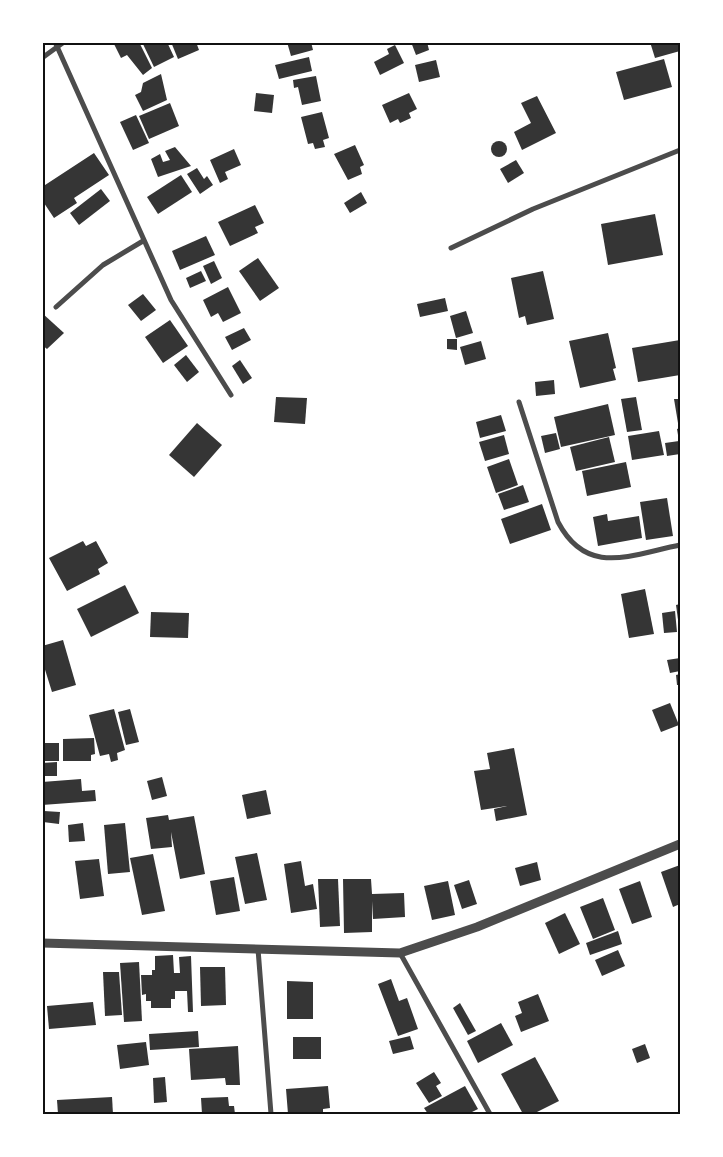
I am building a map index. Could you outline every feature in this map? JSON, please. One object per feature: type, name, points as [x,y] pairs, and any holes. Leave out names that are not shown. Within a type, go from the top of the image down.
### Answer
[{"type":"street","points":[[42,58],[56,44],[64,42]]},
{"type":"street","points":[[56,44],[143,241],[175,307],[231,395]]},
{"type":"street","points":[[452,248],[534,209],[680,150]]},
{"type":"street","points":[[56,307],[103,265],[143,241]]},
{"type":"street","points":[[519,402],[558,522],[565,536],[574,546],[591,556],[608,558],[680,545]]},
{"type":"street","points":[[42,943],[400,953],[478,927],[680,844]]},
{"type":"street","points":[[258,948],[271,1114]]},
{"type":"street","points":[[400,953],[490,1114]]},
{"type":"building","points":[[113,42],[139,42],[152,68],[143,75],[127,55],[121,58]]},
{"type":"building","points":[[142,42],[167,42],[174,57],[154,67]]},
{"type":"building","points":[[171,42],[196,42],[199,50],[178,59]]},
{"type":"building","points":[[287,42],[311,42],[313,50],[291,56]]},
{"type":"building","points":[[411,42],[427,42],[429,50],[416,55]]},
{"type":"building","points":[[650,42],[678,42],[680,51],[655,58]]},
{"type":"building","points":[[395,45],[404,63],[380,75],[374,62],[389,54],[387,49]]},
{"type":"building","points":[[309,57],[312,71],[279,79],[275,65]]},
{"type":"building","points":[[664,59],[672,87],[624,100],[616,72]]},
{"type":"building","points":[[436,60],[440,77],[419,82],[415,65]]},
{"type":"building","points":[[161,74],[167,100],[143,111],[135,95],[141,92],[143,83]]},
{"type":"building","points":[[316,76],[321,101],[302,105],[298,87],[294,88],[293,80]]},
{"type":"building","points":[[256,93],[274,95],[272,113],[254,111]]},
{"type":"building","points":[[409,93],[417,109],[409,113],[411,118],[400,123],[398,119],[390,123],[382,105]]},
{"type":"building","points":[[537,96],[556,133],[522,150],[514,132],[531,123],[521,103]]},
{"type":"building","points":[[170,103],[179,126],[149,139],[139,116]]},
{"type":"building","points":[[322,112],[329,138],[323,140],[325,147],[315,149],[313,143],[308,144],[301,117]]},
{"type":"building","points":[[136,115],[149,143],[133,150],[120,122]]},
{"type":"building","points":[[499,141],[507,149],[499,157],[491,149]]},
{"type":"building","points":[[355,145],[364,165],[360,167],[362,174],[348,180],[334,154]]},
{"type":"building","points":[[175,147],[191,166],[158,177],[151,159],[160,154],[163,162],[170,160],[165,151]]},
{"type":"building","points":[[234,149],[241,165],[225,172],[228,179],[220,183],[210,160]]},
{"type":"building","points":[[94,153],[109,175],[74,198],[77,203],[54,218],[42,200],[42,187]]},
{"type":"building","points":[[516,160],[524,173],[508,183],[500,169]]},
{"type":"building","points":[[197,168],[204,179],[207,176],[213,185],[200,194],[187,174]]},
{"type":"building","points":[[181,175],[192,192],[158,214],[147,197]]},
{"type":"building","points":[[101,189],[110,201],[79,225],[70,213]]},
{"type":"building","points":[[361,192],[367,203],[350,213],[344,203]]},
{"type":"building","points":[[255,205],[264,223],[255,227],[258,233],[230,246],[218,222]]},
{"type":"building","points":[[655,214],[663,255],[608,265],[601,224]]},
{"type":"building","points":[[206,236],[215,255],[180,270],[172,251]]},
{"type":"building","points":[[258,258],[279,288],[260,301],[239,271]]},
{"type":"building","points":[[214,261],[222,278],[211,284],[203,266]]},
{"type":"building","points":[[201,271],[206,281],[190,288],[186,278]]},
{"type":"building","points":[[543,271],[554,319],[527,325],[525,316],[519,318],[511,278]]},
{"type":"building","points":[[228,287],[241,313],[223,322],[218,313],[211,317],[203,300]]},
{"type":"building","points":[[143,294],[156,310],[141,321],[128,305]]},
{"type":"building","points":[[445,298],[448,311],[420,317],[417,304]]},
{"type":"building","points":[[466,311],[473,333],[456,338],[450,316]]},
{"type":"building","points":[[42,313],[64,333],[47,349],[42,345]]},
{"type":"building","points":[[170,320],[188,346],[163,363],[145,337]]},
{"type":"building","points":[[244,328],[251,340],[232,350],[225,337]]},
{"type":"building","points":[[608,333],[616,368],[613,369],[616,380],[580,388],[569,341]]},
{"type":"building","points":[[447,339],[457,339],[457,350],[447,349]]},
{"type":"building","points":[[680,340],[680,375],[638,382],[632,348]]},
{"type":"building","points":[[481,341],[486,359],[465,365],[460,347]]},
{"type":"building","points":[[186,355],[199,372],[187,382],[174,365]]},
{"type":"building","points":[[240,360],[252,378],[243,384],[232,366]]},
{"type":"building","points":[[554,380],[555,394],[536,396],[535,382]]},
{"type":"building","points":[[276,397],[307,398],[305,424],[274,422]]},
{"type":"building","points":[[636,397],[642,430],[627,432],[621,399]]},
{"type":"building","points":[[674,399],[680,399],[680,423],[678,423]]},
{"type":"building","points":[[608,404],[615,435],[561,447],[554,417]]},
{"type":"building","points":[[501,415],[506,431],[480,438],[476,422]]},
{"type":"building","points":[[197,423],[222,445],[194,477],[169,455]]},
{"type":"building","points":[[680,428],[680,454],[667,456],[665,443],[679,441],[677,429]]},
{"type":"building","points":[[659,431],[664,455],[632,460],[628,436]]},
{"type":"building","points":[[556,433],[560,449],[545,453],[541,436]]},
{"type":"building","points":[[504,435],[509,454],[485,461],[479,442]]},
{"type":"building","points":[[609,437],[615,462],[576,471],[570,447]]},
{"type":"building","points":[[509,459],[518,485],[496,493],[487,467]]},
{"type":"building","points":[[626,462],[631,487],[587,496],[582,471]]},
{"type":"building","points":[[523,485],[529,502],[504,510],[498,494]]},
{"type":"building","points":[[667,498],[673,536],[646,540],[640,502]]},
{"type":"building","points":[[542,504],[551,530],[510,544],[501,519]]},
{"type":"building","points":[[607,514],[608,521],[639,516],[642,538],[598,546],[593,517]]},
{"type":"building","points":[[83,541],[86,546],[96,541],[108,563],[98,569],[100,574],[67,591],[49,558]]},
{"type":"building","points":[[125,585],[139,613],[91,637],[77,609]]},
{"type":"building","points":[[645,589],[654,634],[629,638],[621,594]]},
{"type":"building","points":[[680,604],[680,627],[679,627],[676,605]]},
{"type":"building","points":[[675,611],[677,632],[664,633],[662,613]]},
{"type":"building","points":[[151,612],[189,613],[188,638],[150,637]]},
{"type":"building","points":[[63,640],[76,685],[52,692],[42,660],[42,646]]},
{"type":"building","points":[[680,658],[680,671],[670,673],[667,660]]},
{"type":"building","points":[[680,674],[680,685],[677,685],[676,675]]},
{"type":"building","points":[[670,703],[679,725],[661,732],[652,710]]},
{"type":"building","points":[[114,709],[125,750],[117,753],[118,760],[111,762],[109,754],[100,756],[89,715]]},
{"type":"building","points":[[130,709],[139,742],[126,745],[118,712]]},
{"type":"building","points":[[94,738],[95,754],[91,755],[91,761],[63,761],[63,739]]},
{"type":"building","points":[[42,743],[59,743],[59,761],[42,761]]},
{"type":"building","points":[[514,748],[527,815],[496,821],[494,809],[507,806],[481,810],[474,771],[490,769],[487,753]]},
{"type":"building","points":[[57,762],[57,776],[42,776],[42,763]]},
{"type":"building","points":[[162,777],[167,796],[152,800],[147,781]]},
{"type":"building","points":[[81,779],[82,791],[95,790],[96,801],[42,805],[42,782]]},
{"type":"building","points":[[266,790],[271,814],[247,819],[242,795]]},
{"type":"building","points":[[44,811],[60,812],[59,824],[43,822]]},
{"type":"building","points":[[168,815],[169,820],[194,816],[205,874],[180,879],[171,832],[172,847],[151,849],[146,818]]},
{"type":"building","points":[[83,823],[85,841],[69,842],[68,825]]},
{"type":"building","points":[[125,823],[130,872],[108,874],[104,825]]},
{"type":"building","points":[[257,853],[267,900],[245,904],[235,857]]},
{"type":"building","points":[[153,854],[165,911],[142,915],[130,858]]},
{"type":"building","points":[[99,859],[104,896],[80,899],[75,861]]},
{"type":"building","points":[[301,861],[305,886],[313,884],[317,909],[291,913],[284,864]]},
{"type":"building","points":[[537,862],[541,880],[520,886],[515,868]]},
{"type":"building","points":[[680,865],[680,904],[673,907],[661,872]]},
{"type":"building","points":[[234,877],[240,911],[216,915],[210,881]]},
{"type":"building","points":[[318,879],[338,879],[340,926],[320,927]]},
{"type":"building","points":[[343,879],[371,879],[372,894],[404,893],[405,917],[373,919],[372,901],[372,932],[344,933]]},
{"type":"building","points":[[469,880],[477,904],[462,909],[454,885]]},
{"type":"building","points":[[448,881],[455,915],[432,920],[424,886]]},
{"type":"building","points":[[640,881],[652,917],[632,924],[619,889]]},
{"type":"building","points":[[603,898],[615,930],[593,939],[580,907]]},
{"type":"building","points":[[565,913],[580,944],[559,954],[545,923]]},
{"type":"building","points":[[618,931],[622,944],[590,955],[586,943]]},
{"type":"building","points":[[618,950],[625,966],[602,976],[595,960]]},
{"type":"building","points":[[173,955],[174,973],[180,973],[179,957],[191,956],[193,1012],[188,1012],[187,991],[175,991],[175,999],[171,999],[171,1008],[151,1008],[151,1001],[146,1001],[146,994],[142,995],[141,975],[152,975],[152,970],[155,970],[155,956]]},
{"type":"building","points":[[139,962],[142,1021],[124,1022],[120,963]]},
{"type":"building","points":[[200,967],[225,967],[226,1005],[201,1006]]},
{"type":"building","points":[[103,972],[119,972],[122,1015],[105,1016]]},
{"type":"building","points":[[391,979],[399,1001],[407,998],[418,1029],[398,1036],[378,984]]},
{"type":"building","points":[[287,981],[313,982],[313,1019],[287,1019]]},
{"type":"building","points":[[538,994],[549,1021],[521,1032],[515,1016],[522,1013],[518,1002]]},
{"type":"building","points":[[93,1002],[96,1025],[49,1029],[47,1006]]},
{"type":"building","points":[[460,1003],[476,1031],[468,1035],[453,1008]]},
{"type":"building","points":[[501,1023],[513,1045],[478,1063],[467,1041]]},
{"type":"building","points":[[198,1031],[199,1047],[150,1050],[149,1034]]},
{"type":"building","points":[[410,1036],[414,1049],[393,1054],[389,1041]]},
{"type":"building","points":[[293,1037],[321,1037],[321,1059],[293,1059]]},
{"type":"building","points":[[146,1042],[149,1065],[120,1069],[117,1045]]},
{"type":"building","points":[[645,1044],[650,1058],[637,1063],[632,1049]]},
{"type":"building","points":[[238,1046],[240,1085],[226,1085],[225,1078],[191,1080],[189,1049]]},
{"type":"building","points":[[535,1057],[559,1101],[533,1114],[523,1114],[501,1074]]},
{"type":"building","points":[[434,1072],[441,1083],[436,1086],[442,1096],[429,1103],[416,1083]]},
{"type":"building","points":[[165,1077],[167,1102],[154,1103],[153,1078]]},
{"type":"building","points":[[328,1086],[330,1108],[323,1109],[323,1114],[288,1114],[286,1089]]},
{"type":"building","points":[[465,1086],[478,1109],[468,1114],[428,1114],[424,1108]]},
{"type":"building","points":[[112,1097],[113,1114],[58,1114],[57,1100]]},
{"type":"building","points":[[228,1097],[229,1106],[234,1106],[235,1114],[202,1114],[201,1098]]}]
